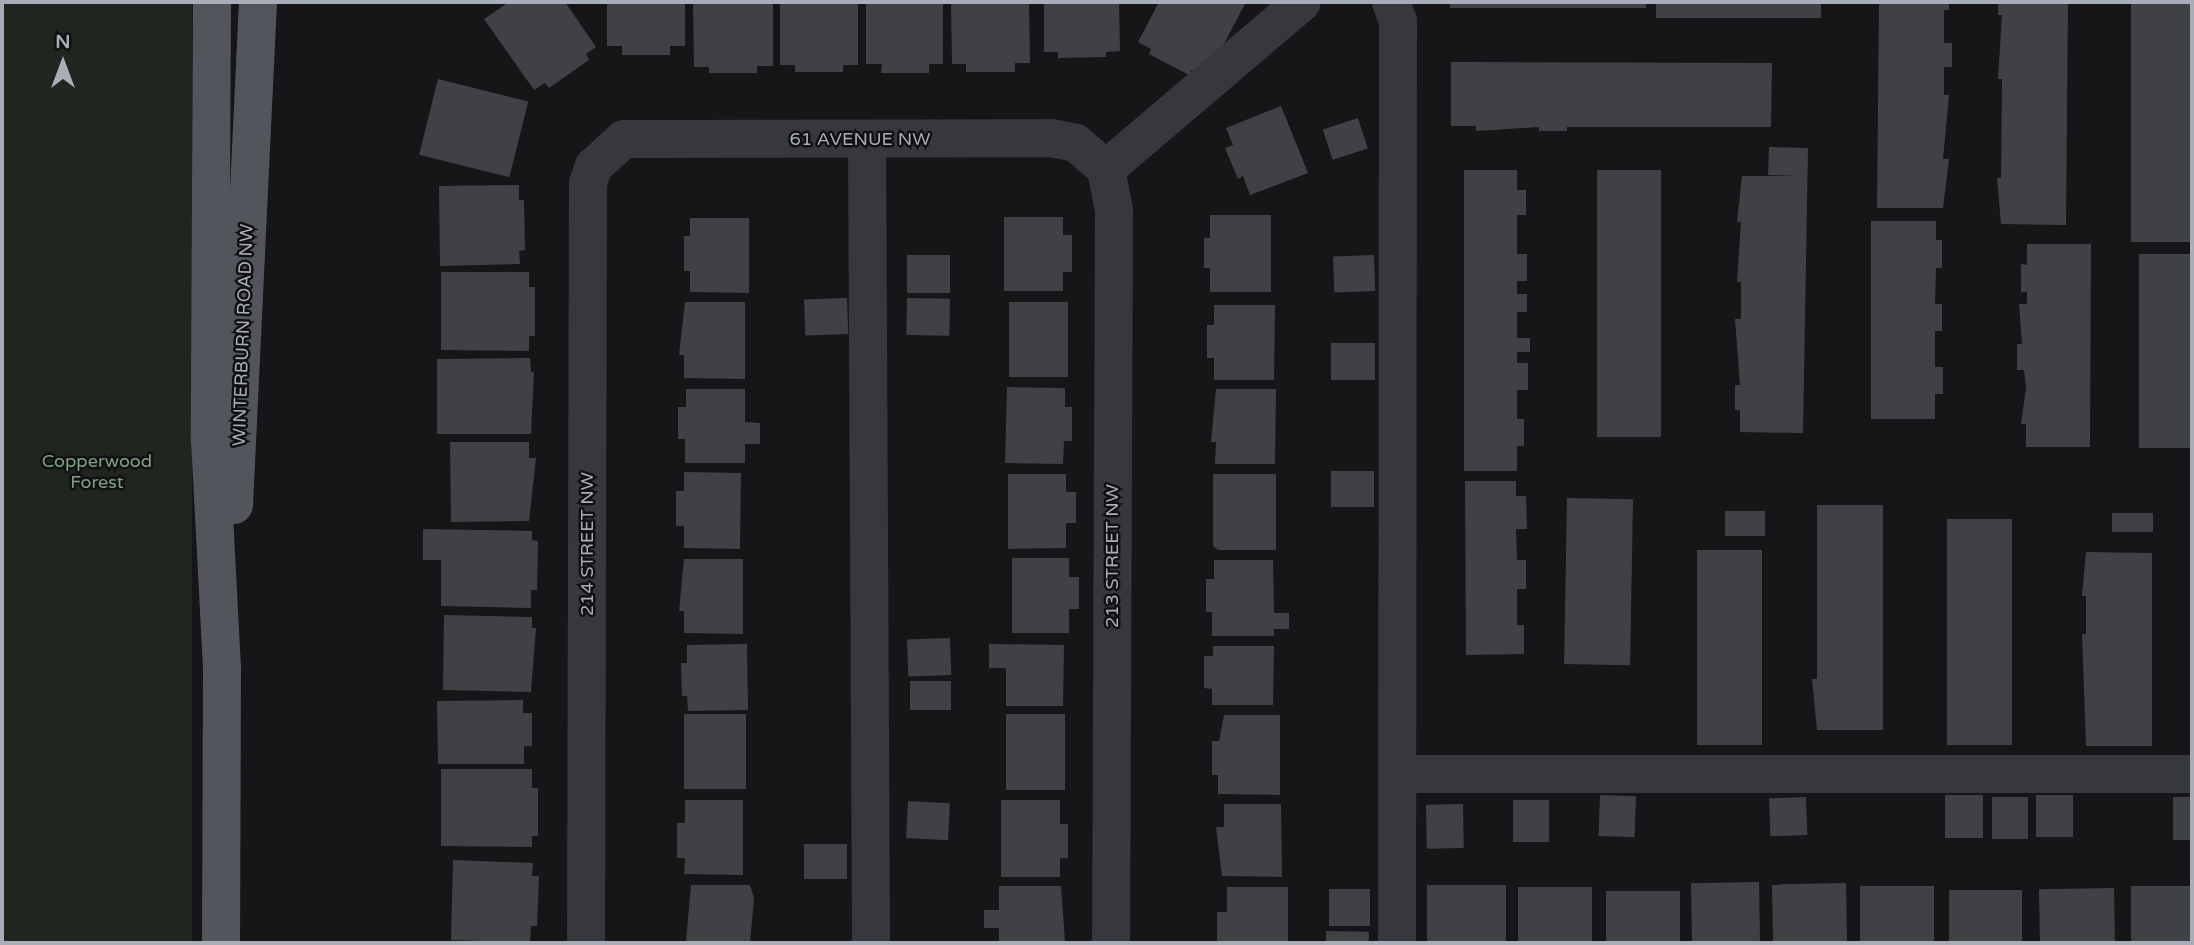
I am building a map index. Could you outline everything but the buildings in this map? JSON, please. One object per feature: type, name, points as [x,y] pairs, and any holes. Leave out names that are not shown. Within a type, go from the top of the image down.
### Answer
[{"type":"main road","name":"WINTERBURN ROAD NW","points":[[212,2],[210,439],[222,668],[221,943]]},
{"type":"main road","name":"WINTERBURN ROAD NW","points":[[222,668],[239,440],[258,2]]},
{"type":"street","points":[[1106,169],[1301,2]]},
{"type":"street","points":[[1391,2],[1398,21],[1398,943]]},
{"type":"street","name":"61 AVENUE NW","points":[[607,151],[624,139],[1051,138],[1076,142],[1106,169]]},
{"type":"street","points":[[867,139],[871,943]]},
{"type":"street","name":"214 STREET NW","points":[[586,943],[588,183],[594,166],[607,151]]},
{"type":"street","name":"213 STREET NW","points":[[1106,169],[1114,210],[1111,943]]},
{"type":"street","points":[[1399,774],[2192,774]]},
{"type":"green space","name":"Copperwood Forest","points":[[2,2],[192,2],[192,943],[2,943]]}]
